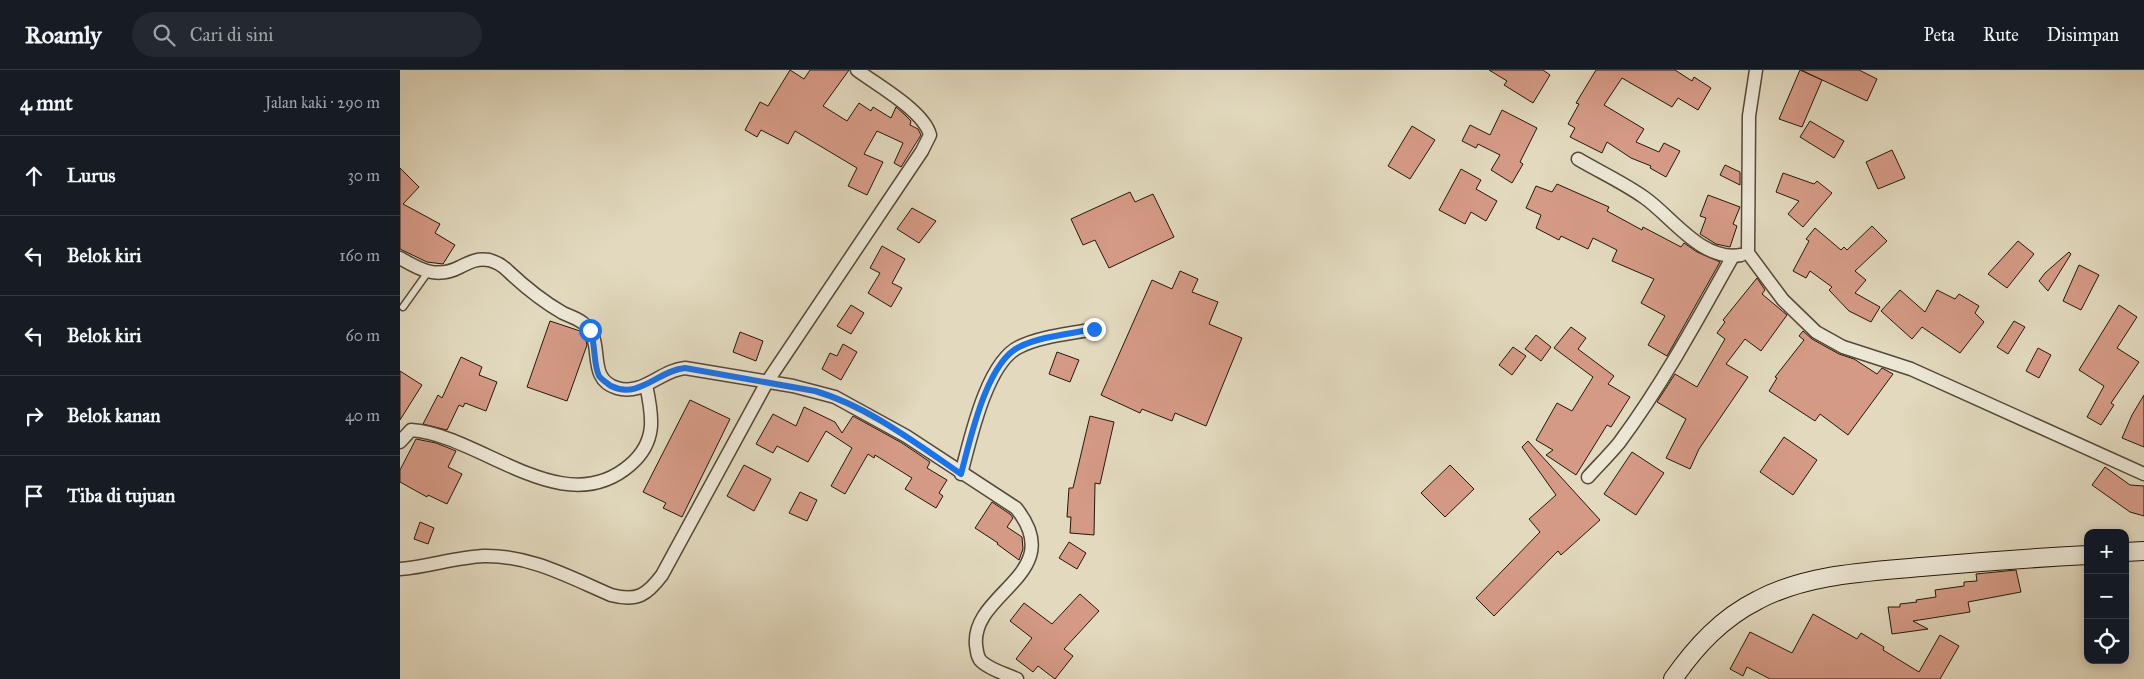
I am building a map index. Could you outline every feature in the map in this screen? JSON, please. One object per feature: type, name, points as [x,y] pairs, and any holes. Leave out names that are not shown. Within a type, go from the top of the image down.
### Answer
[{"type":"street","points":[[400,569],[482,556],[502,557],[531,561],[611,595],[623,598],[636,597],[647,593],[662,575],[767,382],[922,151],[930,134],[928,127],[913,111],[857,70]]},
{"type":"street","points":[[1756,70],[1750,100],[1748,134],[1750,187],[1748,253],[1783,300],[1816,332],[1827,339],[1866,355],[1910,369],[2144,474]]},
{"type":"street","points":[[1578,159],[1646,199],[1695,241],[1706,248],[1733,256],[1748,253]]},
{"type":"street","points":[[1588,478],[1618,444],[1638,415],[1700,315],[1733,256]]},
{"type":"street","points":[[400,258],[428,272],[445,273],[472,260],[488,260],[500,264],[529,290],[563,313],[584,323],[590,330],[594,340],[597,368],[605,382],[613,386],[625,389],[638,388],[675,369],[685,368],[767,382],[835,397],[906,436],[961,474],[1016,508],[1026,520],[1030,530],[1032,540],[1027,563],[982,619],[977,630],[976,641],[978,659],[984,664],[1017,679]]},
{"type":"street","points":[[961,474],[977,415],[997,369],[1007,356],[1018,347],[1034,342],[1094,329]]},
{"type":"street","points":[[400,442],[406,427],[444,437],[550,482],[592,484],[623,472],[644,450],[649,438],[652,411],[646,385]]},
{"type":"street","points":[[2129,552],[2144,551]]},
{"type":"street","points":[[1673,679],[1704,640],[1730,617],[1759,599],[1791,586],[1818,579],[1892,570],[2084,555]]},
{"type":"lane","points":[[403,307],[428,272]]},
{"type":"building","points":[[790,70],[804,79],[810,70],[849,70],[823,106],[847,121],[859,103],[871,111],[873,107],[891,118],[896,107],[911,121],[910,125],[918,129],[921,135],[901,167],[894,163],[903,143],[877,131],[864,154],[883,162],[867,195],[848,186],[857,168],[795,131],[788,144],[761,130],[757,137],[745,130],[760,102],[768,106]]},
{"type":"building","points":[[1489,70],[1543,70],[1550,75],[1533,103],[1504,85],[1507,81]]},
{"type":"building","points":[[1596,70],[1675,70],[1692,81],[1694,77],[1711,88],[1698,110],[1678,98],[1672,107],[1622,78],[1604,105],[1644,129],[1636,142],[1659,152],[1664,143],[1680,151],[1666,177],[1650,168],[1651,166],[1631,158],[1607,142],[1602,153],[1570,137],[1575,128],[1568,124],[1579,104],[1576,103]]},
{"type":"building","points":[[1800,70],[1822,80],[1802,127],[1779,119]]},
{"type":"building","points":[[1801,70],[1859,70],[1877,79],[1867,101]]},
{"type":"building","points":[[1502,110],[1537,128],[1520,162],[1523,164],[1512,183],[1491,170],[1500,155],[1478,144],[1476,148],[1462,141],[1470,125],[1490,135]]},
{"type":"building","points":[[1810,121],[1844,141],[1834,158],[1800,137]]},
{"type":"building","points":[[1412,126],[1435,140],[1410,179],[1388,166]]},
{"type":"building","points":[[1892,150],[1905,178],[1878,189],[1866,162]]},
{"type":"building","points":[[1725,165],[1740,172],[1740,185],[1720,175]]},
{"type":"building","points":[[400,168],[419,187],[403,204],[440,224],[435,233],[455,245],[443,264],[427,262],[400,249]]},
{"type":"building","points":[[1461,169],[1481,180],[1476,189],[1497,201],[1486,221],[1471,212],[1465,224],[1439,210]]},
{"type":"building","points":[[1783,173],[1814,184],[1817,181],[1832,193],[1803,227],[1788,214],[1799,201],[1776,192]]},
{"type":"building","points":[[1557,184],[1609,207],[1607,211],[1642,230],[1643,227],[1681,247],[1684,243],[1697,252],[1720,262],[1667,356],[1648,345],[1665,316],[1641,303],[1654,279],[1612,261],[1617,250],[1593,238],[1588,249],[1561,236],[1559,240],[1536,228],[1541,215],[1526,208],[1536,186],[1552,192]]},
{"type":"building","points":[[1130,192],[1135,202],[1153,194],[1174,237],[1109,268],[1095,240],[1083,245],[1071,219]]},
{"type":"building","points":[[1708,195],[1740,207],[1733,224],[1737,226],[1730,247],[1716,244],[1700,234],[1706,218],[1700,216]]},
{"type":"building","points":[[912,208],[936,221],[919,243],[897,229]]},
{"type":"building","points":[[1872,226],[1887,241],[1855,271],[1866,280],[1855,293],[1880,307],[1871,322],[1849,311],[1829,290],[1832,287],[1810,271],[1806,278],[1793,271],[1809,241],[1806,239],[1815,228],[1841,250],[1844,247],[1847,250]]},
{"type":"building","points":[[2018,241],[2034,254],[2007,288],[1988,274]]},
{"type":"building","points":[[882,246],[905,259],[892,283],[902,288],[891,307],[868,293],[880,273],[870,268]]},
{"type":"building","points":[[2069,252],[2071,254],[2048,291],[2039,281],[2045,273]]},
{"type":"building","points":[[2079,265],[2099,275],[2081,310],[2063,301]]},
{"type":"building","points":[[1180,271],[1198,279],[1192,292],[1218,302],[1209,324],[1242,338],[1206,426],[1175,413],[1172,421],[1142,409],[1140,413],[1101,395],[1152,280],[1172,289]]},
{"type":"building","points":[[1757,278],[1765,290],[1762,294],[1787,315],[1761,351],[1745,339],[1726,364],[1748,377],[1699,449],[1690,469],[1666,458],[1686,419],[1657,402],[1675,374],[1697,387],[1725,339],[1717,333],[1725,322],[1723,320]]},
{"type":"building","points":[[1900,290],[1925,312],[1937,290],[1955,299],[1959,294],[1979,306],[1975,313],[1984,322],[1960,353],[1922,327],[1912,339],[1881,311]]},
{"type":"building","points":[[851,305],[864,313],[851,334],[837,326]]},
{"type":"building","points":[[2119,305],[2137,317],[2117,348],[2139,362],[2111,403],[2114,405],[2101,425],[2087,417],[2104,386],[2079,370]]},
{"type":"building","points":[[550,321],[580,331],[587,345],[567,401],[527,387]]},
{"type":"building","points":[[2014,321],[2025,327],[2008,354],[1997,347]]},
{"type":"building","points":[[1571,327],[1586,338],[1578,349],[1614,376],[1608,384],[1630,397],[1611,427],[1607,425],[1576,475],[1546,455],[1553,450],[1536,440],[1557,403],[1572,411],[1593,377],[1554,348]]},
{"type":"building","points":[[1803,331],[1812,339],[1839,354],[1854,359],[1877,374],[1882,368],[1893,374],[1848,435],[1820,414],[1815,421],[1769,391],[1777,378],[1775,377],[1804,340],[1799,336]]},
{"type":"building","points":[[740,332],[763,341],[756,361],[733,352]]},
{"type":"building","points":[[1536,335],[1551,347],[1541,361],[1525,349]]},
{"type":"building","points":[[843,344],[857,352],[841,380],[822,369],[830,353],[837,356]]},
{"type":"building","points":[[1513,347],[1526,356],[1512,375],[1499,365]]},
{"type":"building","points":[[2038,348],[2051,355],[2039,378],[2026,371]]},
{"type":"building","points":[[1057,352],[1079,360],[1070,382],[1049,374]]},
{"type":"building","points":[[461,357],[482,367],[479,375],[497,382],[486,411],[465,403],[463,407],[459,405],[447,430],[423,424],[438,395],[442,398]]},
{"type":"building","points":[[400,371],[422,385],[400,420]]},
{"type":"building","points":[[2144,395],[2144,447],[2122,438],[2132,415]]},
{"type":"building","points":[[690,400],[730,419],[682,517],[663,508],[666,503],[643,492]]},
{"type":"building","points":[[804,407],[835,422],[842,433],[853,416],[902,443],[930,462],[927,468],[947,480],[939,493],[943,496],[936,508],[905,489],[912,478],[875,455],[874,458],[868,454],[845,494],[831,486],[852,448],[826,431],[808,462],[777,446],[773,453],[756,444],[773,414],[796,426]]},
{"type":"building","points":[[1090,416],[1114,422],[1100,484],[1095,483],[1094,535],[1070,533],[1071,517],[1067,517],[1069,488],[1073,488]]},
{"type":"building","points":[[1784,437],[1817,460],[1793,495],[1760,472]]},
{"type":"building","points":[[416,439],[436,443],[456,451],[448,467],[462,474],[447,504],[428,495],[427,497],[400,482],[400,470]]},
{"type":"building","points":[[1528,441],[1600,520],[1561,555],[1558,551],[1494,616],[1476,598],[1540,532],[1529,519],[1556,495],[1522,447]]},
{"type":"building","points":[[1632,452],[1664,473],[1636,515],[1604,494]]},
{"type":"building","points":[[744,465],[771,479],[754,511],[727,496]]},
{"type":"building","points":[[1450,465],[1474,489],[1445,517],[1421,493]]},
{"type":"building","points":[[2105,467],[2130,485],[2144,486],[2144,516],[2130,512],[2092,485]]},
{"type":"building","points":[[800,492],[817,500],[807,521],[789,513]]},
{"type":"building","points":[[992,502],[1010,514],[1013,518],[1007,527],[1022,537],[1023,549],[1019,560],[975,528]]},
{"type":"building","points":[[420,522],[434,528],[428,544],[414,539]]},
{"type":"building","points":[[1069,542],[1086,553],[1077,569],[1059,558]]},
{"type":"building","points":[[2016,570],[2021,592],[1968,602],[1970,612],[1913,621],[1928,629],[1892,634],[1888,607],[1900,607],[1900,604],[1936,597],[1935,590],[1964,586],[1964,582],[1977,581],[1976,574]]},
{"type":"building","points":[[1080,594],[1099,611],[1064,649],[1073,656],[1055,679],[1038,666],[1033,672],[1016,659],[1032,638],[1010,621],[1024,603],[1052,624]]},
{"type":"building","points":[[1813,614],[1857,639],[1861,633],[1884,647],[1883,650],[1919,672],[1940,635],[1959,646],[1940,679],[1770,679],[1747,667],[1743,676],[1730,669],[1750,632],[1792,653]]},
{"type":"route","points":[[590,330],[594,340],[599,376],[605,382],[619,389],[630,390],[638,388],[675,369],[685,368],[815,391],[835,397],[906,436],[961,474],[977,415],[997,369],[1007,356],[1018,347],[1034,342],[1094,329]]}]
